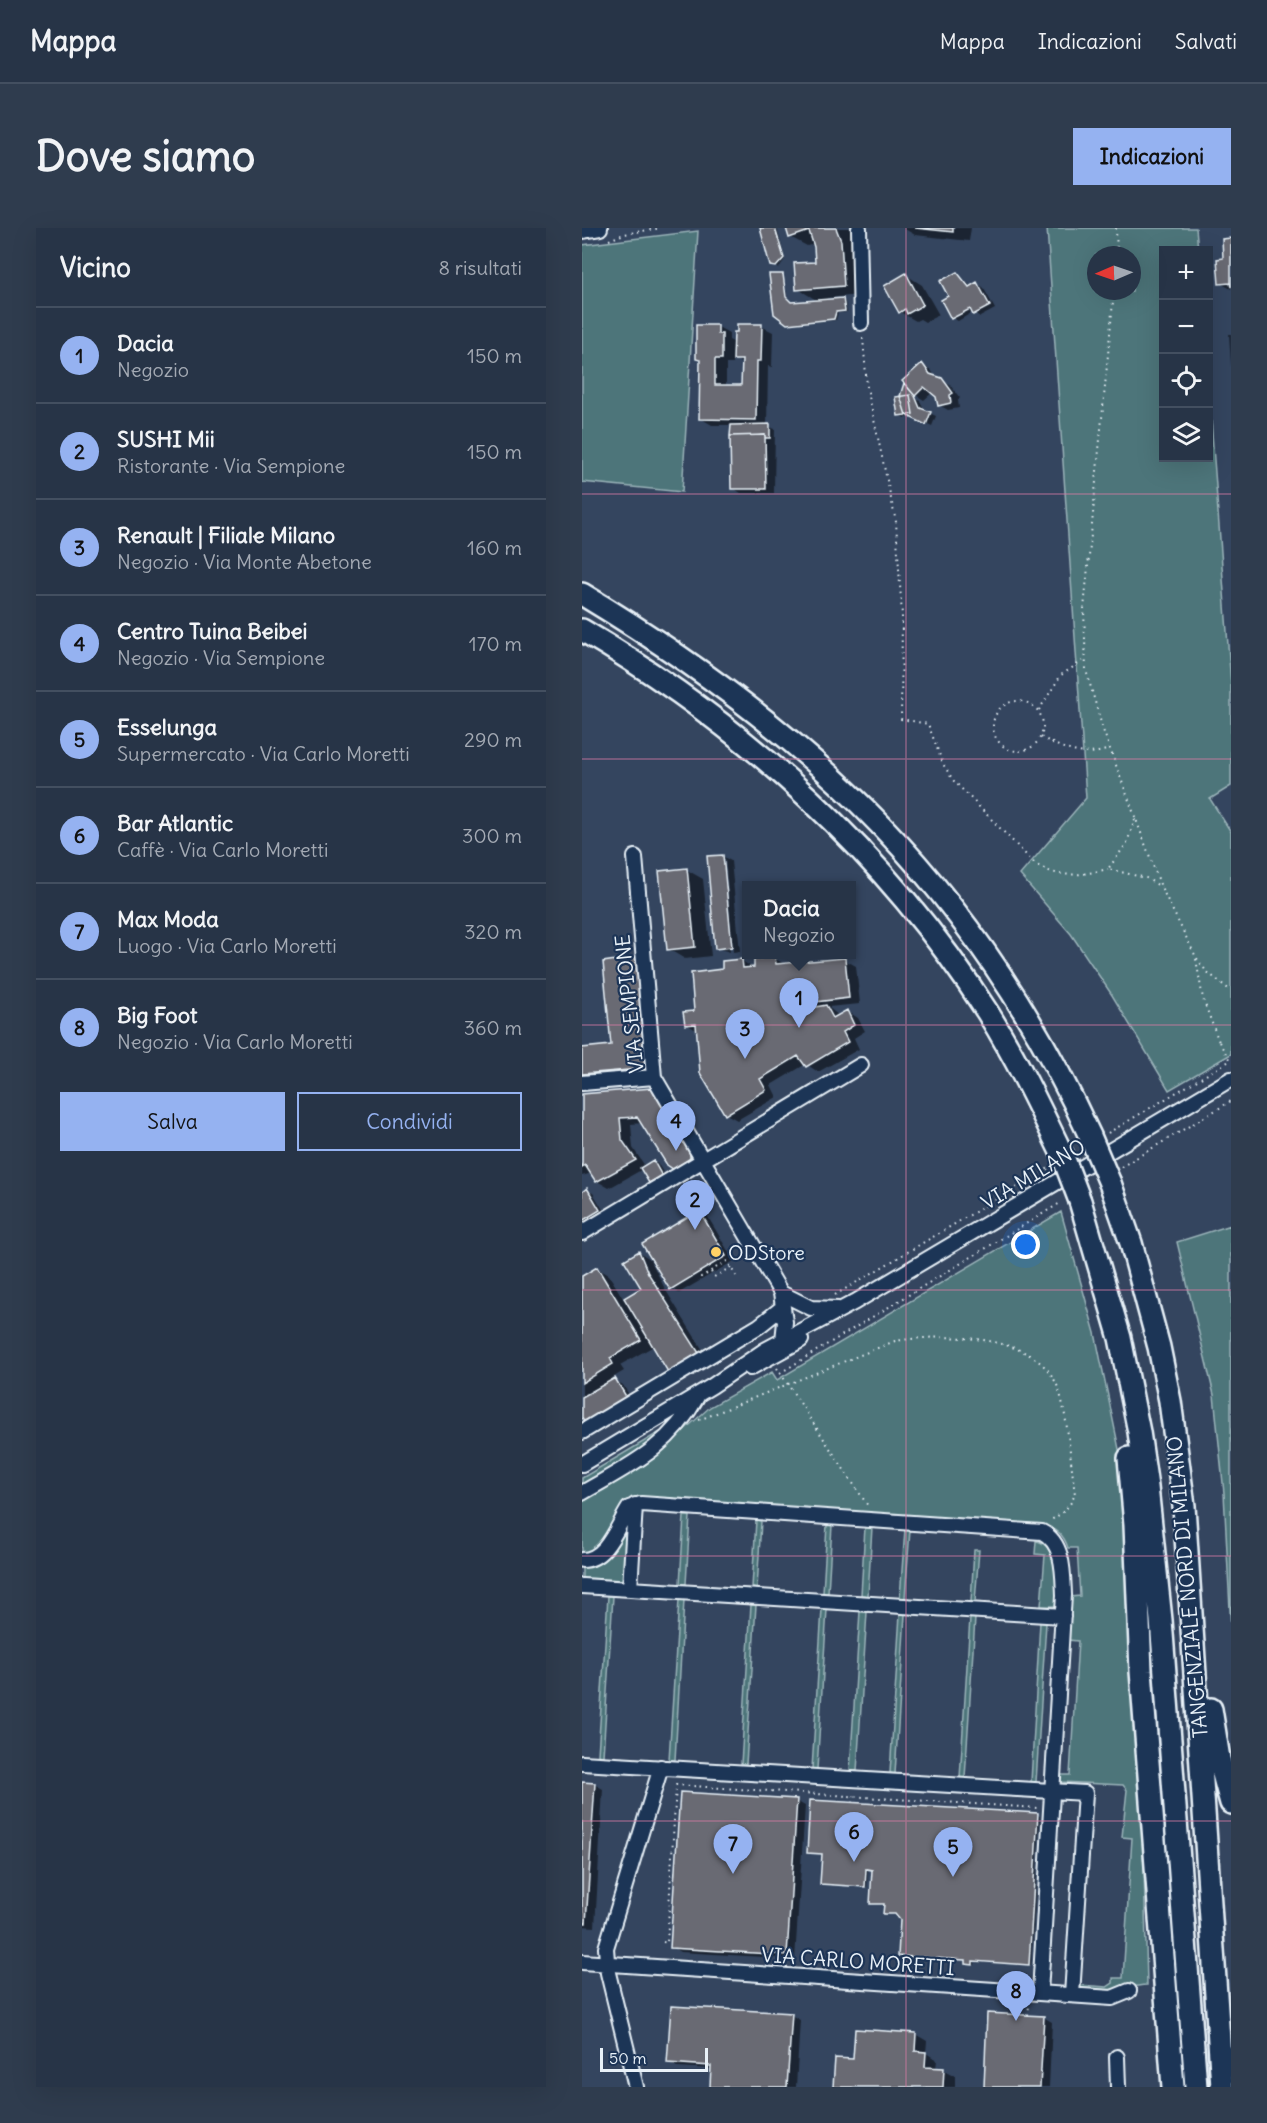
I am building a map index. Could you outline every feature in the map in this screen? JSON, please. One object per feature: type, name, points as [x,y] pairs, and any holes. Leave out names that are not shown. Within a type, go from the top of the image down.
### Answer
[{"type":"highway","name":"TANGENZIALE NORD DI MILANO","points":[[582,594],[732,692],[820,765],[892,836],[956,910],[1013,991],[1065,1082],[1114,1176],[1159,1347],[1170,1401],[1184,1506],[1194,1630],[1222,2087]]},
{"type":"highway","name":"TANGENZIALE NORD DI MILANO","points":[[582,630],[670,687],[752,748],[829,816],[871,860],[932,933],[988,1013],[1035,1099],[1060,1158],[1120,1338],[1147,1487],[1161,1620],[1196,2087]]},
{"type":"highway","points":[[1074,1200],[1119,1392],[1131,1478],[1141,1671],[1173,2087]]},
{"type":"highway","points":[[1184,1506],[1205,1633],[1213,1726],[1231,1803]]},
{"type":"street","points":[[859,228],[861,323]]},
{"type":"street","points":[[582,231],[601,235]]},
{"type":"street","name":"VIA SEMPIONE","points":[[634,857],[654,1077],[705,1161],[782,1300],[783,1340]]},
{"type":"street","points":[[582,1233],[737,1142],[861,1065]]},
{"type":"street","points":[[582,1083],[654,1077]]},
{"type":"street","name":"VIA MILANO","points":[[582,1464],[698,1395],[783,1340],[849,1305],[1231,1078]]},
{"type":"street","points":[[582,1432],[759,1326],[782,1300],[811,1308],[849,1305]]},
{"type":"street","name":"VIA MILANO","points":[[712,1386],[770,1358],[849,1305]]},
{"type":"street","points":[[582,1493],[656,1449],[682,1423],[698,1395]]},
{"type":"street","points":[[630,1589],[635,1506]]},
{"type":"street","points":[[582,1560],[590,1560],[601,1554],[629,1508],[635,1506],[1042,1532],[1052,1537],[1058,1547],[1064,1583],[1063,1616],[1052,1791],[1034,1998]]},
{"type":"street","points":[[582,1586],[1063,1616]]},
{"type":"street","points":[[582,1763],[1085,1793],[1072,1995]]},
{"type":"street","points":[[636,2087],[606,1964],[607,1938],[661,1767]]},
{"type":"street","name":"VIA CARLO MORETTI","points":[[582,1962],[1034,1998],[1072,1995],[1112,1998],[1130,1991]]},
{"type":"street","points":[[1117,2057],[1118,2087]]},
{"type":"path","points":[[601,235],[613,240],[624,234],[661,228]]},
{"type":"path","points":[[1116,228],[1117,246]]},
{"type":"path","points":[[1113,300],[1084,609],[1085,660],[1095,706],[1109,749],[1161,886],[1196,957],[1206,971],[1231,992]]},
{"type":"path","points":[[861,323],[867,387],[896,522],[902,616],[901,719],[928,724],[943,764],[952,780],[1034,863],[1048,872],[1062,875],[1108,869],[1146,878],[1161,886]]},
{"type":"path","points":[[1039,710],[1061,675],[1085,660]]},
{"type":"path","points":[[1024,701],[1039,710],[1044,723],[1041,737],[1029,749],[1012,751],[998,741],[993,724],[995,716],[1007,703],[1024,701]]},
{"type":"path","points":[[1041,737],[1064,749],[1080,753],[1098,753],[1109,749]]},
{"type":"path","points":[[1108,869],[1127,843],[1135,819]]},
{"type":"path","points":[[1095,1137],[1231,1061],[1219,1042],[1203,999],[1196,957]]},
{"type":"path","points":[[1114,1176],[1231,1101]]},
{"type":"path","points":[[834,1295],[1060,1158]]},
{"type":"path","points":[[780,1373],[1074,1200]]},
{"type":"path","points":[[731,1267],[714,1277],[711,1272],[701,1277],[727,1261],[731,1267],[736,1276]]},
{"type":"path","points":[[682,1423],[695,1422],[895,1341],[923,1337],[959,1337],[1005,1345],[1043,1364],[1060,1391],[1075,1494],[1072,1503],[1063,1512],[1051,1520],[1041,1521]]},
{"type":"path","points":[[774,1365],[870,1510]]},
{"type":"path","points":[[663,1942],[667,1942],[676,1785],[1041,1808]]},
{"type":"path","points":[[853,1803],[854,1786]]},
{"type":"path","points":[[1028,2015],[1034,1998]]},
{"type":"green space","points":[[1047,228],[1196,228],[1198,246],[1159,246],[1159,462],[1213,462],[1213,446],[1231,685],[1231,786],[1210,799],[1231,832],[1231,1054],[1169,1090],[1112,995],[1071,934],[1020,875],[1086,798]]},
{"type":"green space","points":[[698,231],[682,492],[582,482],[582,245]]},
{"type":"green space","points":[[1061,1212],[1095,1333],[1120,1454],[1143,1828],[1147,1985],[1104,1991],[1079,1988],[1080,1985],[1107,1987],[1113,1983],[1113,1978],[1123,1978],[1132,1838],[1122,1837],[1127,1790],[1123,1785],[1061,1782],[1060,1775],[1070,1775],[1078,1641],[1068,1640],[1070,1597],[1080,1596],[1077,1548],[1068,1548],[1059,1533],[1044,1525],[632,1498],[601,1545],[595,1550],[582,1554],[582,1502],[645,1465],[710,1407],[772,1372],[777,1380]]},
{"type":"green space","points":[[1231,1225],[1231,1629],[1224,1493],[1214,1395],[1177,1242]]},
{"type":"green space","points":[[660,1432],[646,1447],[582,1485],[582,1478]]},
{"type":"green space","points":[[684,1516],[690,1516],[686,1584],[680,1584]]},
{"type":"green space","points":[[756,1520],[761,1521],[757,1589],[752,1588]]},
{"type":"green space","points":[[627,1522],[624,1580],[582,1578],[582,1565]]},
{"type":"green space","points":[[827,1525],[832,1525],[828,1593],[823,1593]]},
{"type":"green space","points":[[865,1527],[872,1527],[868,1596],[861,1595]]},
{"type":"green space","points":[[905,1529],[910,1530],[905,1598],[900,1598]]},
{"type":"green space","points":[[1036,1541],[1043,1544],[1052,1556],[1058,1600],[1055,1606],[1041,1606],[1045,1555],[1035,1554]]},
{"type":"green space","points":[[974,1550],[979,1550],[975,1602],[971,1602]]},
{"type":"green space","points":[[608,1596],[613,1596],[603,1756],[598,1755]]},
{"type":"green space","points":[[679,1600],[684,1600],[675,1760],[669,1760]]},
{"type":"green space","points":[[751,1605],[756,1605],[746,1764],[741,1764]]},
{"type":"green space","points":[[822,1609],[827,1609],[817,1769],[812,1769]]},
{"type":"green space","points":[[860,1611],[867,1612],[857,1771],[850,1771]]},
{"type":"green space","points":[[900,1614],[905,1614],[895,1774],[890,1773]]},
{"type":"green space","points":[[970,1618],[975,1618],[965,1778],[960,1778]]},
{"type":"green space","points":[[1040,1622],[1046,1623],[1036,1782],[1031,1782]]},
{"type":"building","points":[[760,228],[775,228],[784,258],[776,267],[770,266]]},
{"type":"building","points":[[786,228],[836,228],[841,241],[844,286],[796,290],[794,263],[815,262],[814,247],[809,231],[789,238]]},
{"type":"building","points":[[915,228],[953,228],[953,232]]},
{"type":"building","points":[[1231,238],[1231,287],[1230,283],[1219,284],[1217,259],[1223,258],[1222,239]]},
{"type":"building","points":[[957,272],[969,287],[977,282],[990,306],[973,315],[970,309],[951,319],[941,300],[948,296],[940,281]]},
{"type":"building","points":[[906,273],[923,305],[907,314],[905,309],[899,313],[884,286]]},
{"type":"building","points":[[769,274],[783,274],[786,297],[791,302],[843,298],[845,311],[836,312],[834,319],[787,324],[774,314]]},
{"type":"building","points":[[737,324],[762,324],[761,361],[757,361],[756,420],[699,419],[700,360],[696,359],[696,325],[718,325],[718,334],[722,334],[722,359],[715,359],[715,385],[741,385],[742,360],[733,360],[734,332],[737,332]]},
{"type":"building","points":[[922,363],[930,374],[942,378],[953,393],[950,395],[951,403],[938,406],[936,397],[924,387],[915,396],[902,381]]},
{"type":"building","points":[[904,383],[915,396],[920,408],[931,412],[926,425],[906,415],[900,396]]},
{"type":"building","points":[[910,395],[913,414],[898,416],[895,397]]},
{"type":"building","points":[[770,424],[770,438],[765,438],[765,435],[730,436],[731,425]]},
{"type":"building","points":[[765,435],[766,489],[731,489],[730,436]]},
{"type":"building","points":[[723,855],[732,947],[715,949],[707,856]]},
{"type":"building","points":[[687,868],[695,947],[667,950],[659,871]]},
{"type":"building","points":[[636,957],[647,1061],[640,1069],[582,1074],[582,1048],[611,1045],[603,962]]},
{"type":"building","points":[[742,959],[743,968],[754,967],[754,959],[775,959],[776,964],[845,959],[849,998],[815,1002],[815,1007],[826,1005],[833,1018],[847,1010],[854,1025],[843,1032],[848,1042],[806,1067],[798,1056],[760,1079],[766,1090],[725,1115],[700,1073],[696,1024],[685,1025],[683,1012],[694,1011],[691,973],[722,969],[722,961]]},
{"type":"building","points":[[652,1088],[690,1152],[690,1159],[673,1169],[667,1165],[637,1117],[620,1118],[622,1140],[636,1160],[596,1182],[585,1165],[582,1167],[582,1094]]},
{"type":"building","points":[[653,1160],[662,1176],[649,1183],[640,1168]]},
{"type":"building","points":[[587,1188],[600,1210],[582,1221],[582,1192]]},
{"type":"building","points":[[699,1210],[726,1256],[670,1290],[642,1244]]},
{"type":"building","points":[[639,1251],[648,1273],[699,1353],[668,1372],[624,1298],[641,1288],[624,1260]]},
{"type":"building","points":[[597,1267],[641,1340],[610,1358],[613,1364],[582,1383],[582,1276]]},
{"type":"building","points":[[615,1378],[627,1398],[585,1423],[582,1417],[582,1397]]},
{"type":"building","points":[[582,1782],[595,1783],[586,1923],[582,1923]]},
{"type":"building","points":[[680,1792],[797,1799],[787,1955],[670,1948]]},
{"type":"building","points":[[810,1800],[1038,1813],[1029,1965],[973,1961],[973,1965],[965,1964],[965,1960],[898,1956],[900,1920],[895,1914],[883,1914],[884,1904],[870,1904],[872,1870],[866,1869],[865,1887],[820,1884],[822,1854],[807,1853]]},
{"type":"building","points":[[671,2006],[792,2013],[787,2087],[710,2087],[711,2066],[667,2063]]},
{"type":"building","points":[[987,2013],[1044,2016],[1040,2087],[984,2087]]},
{"type":"building","points":[[855,2029],[916,2033],[915,2051],[926,2052],[925,2067],[944,2068],[943,2087],[833,2087],[835,2058],[853,2059]]},
{"type":"place","name":"Dacia","points":[[799,1028]]},
{"type":"place","name":"Renault | Filiale Milano","points":[[745,1059]]},
{"type":"place","name":"Centro Tuina Beibei","points":[[676,1151]]},
{"type":"place","name":"SUSHI Mii","points":[[695,1230]]},
{"type":"place","name":"ODStore","points":[[716,1252]]},
{"type":"place","name":"Bar Atlantic","points":[[854,1862]]},
{"type":"place","name":"Max Moda","points":[[733,1874]]},
{"type":"place","name":"Esselunga","points":[[953,1877]]},
{"type":"place","name":"Big Foot","points":[[1016,2021]]}]
